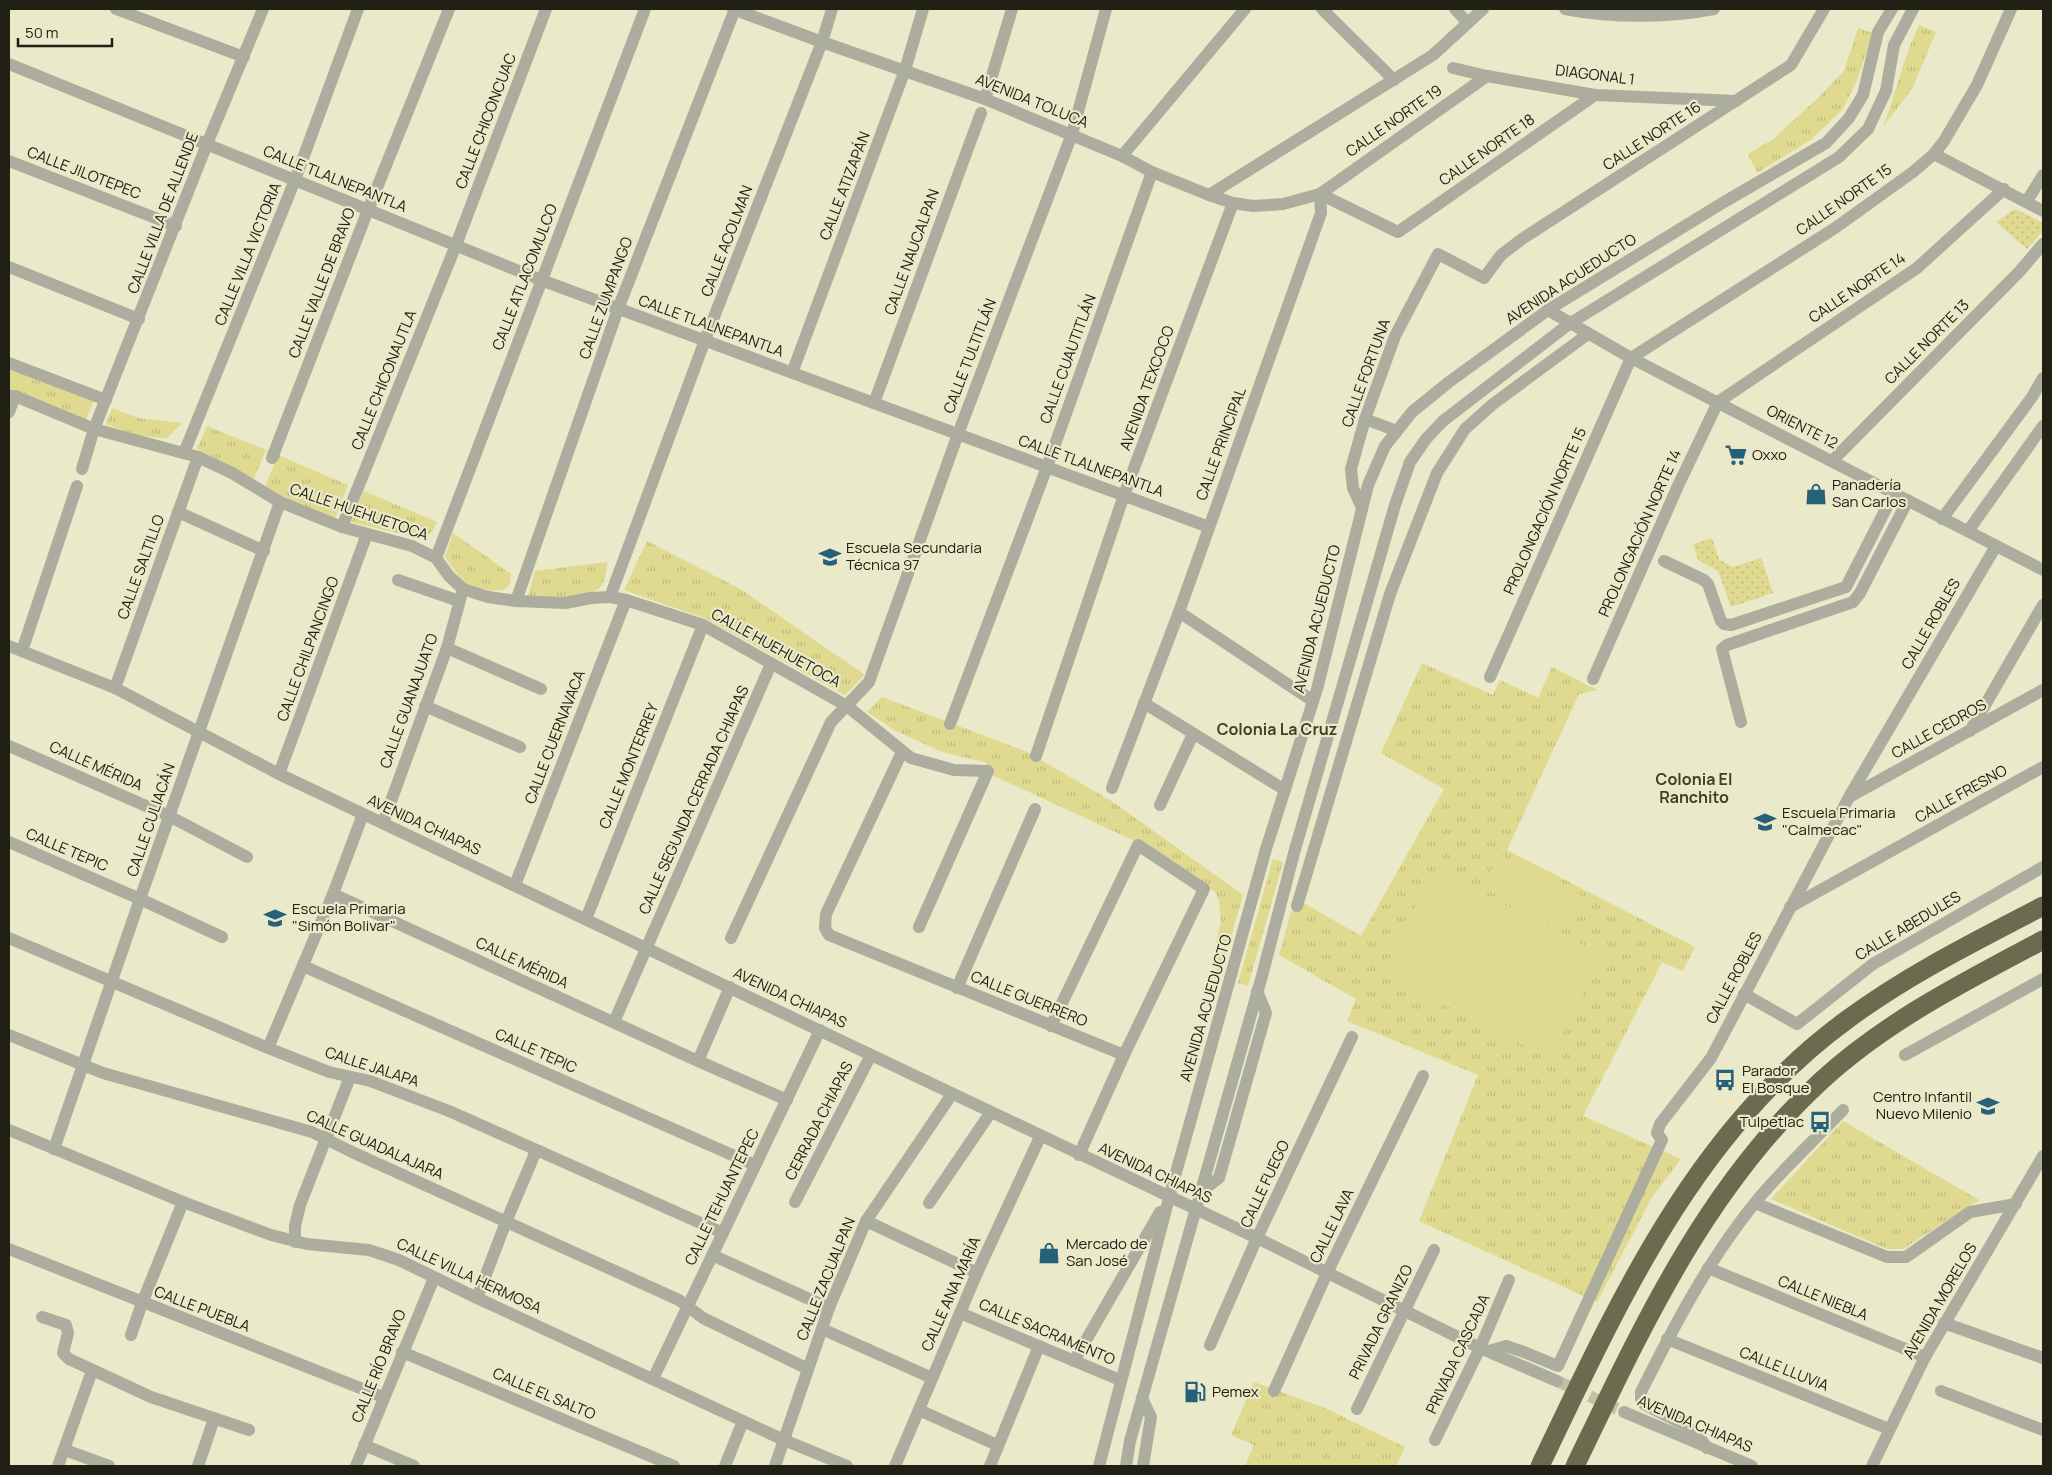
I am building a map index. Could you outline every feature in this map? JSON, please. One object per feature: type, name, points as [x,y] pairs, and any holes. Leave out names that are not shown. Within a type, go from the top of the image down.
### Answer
[{"type":"highway","points":[[1540,1466],[1616,1308],[1656,1237],[1690,1184],[1758,1099],[1806,1052],[1846,1020],[1893,988],[1944,957],[2043,906]]},
{"type":"highway","points":[[1575,1466],[1647,1319],[1690,1242],[1728,1184],[1778,1124],[1821,1081],[1869,1042],[1919,1008],[2043,940]]},
{"type":"street","points":[[116,9],[244,57]]},
{"type":"street","name":"CALLE VILLA DE ALLENDE","points":[[82,469],[94,430],[207,144],[263,9]]},
{"type":"street","name":"CALLE VILLA VICTORIA","points":[[184,453],[295,180],[358,9]]},
{"type":"street","name":"CALLE VALLE DE BRAVO","points":[[272,458],[368,210],[449,9]]},
{"type":"street","name":"CALLE CHICONCUAC","points":[[456,245],[546,9]]},
{"type":"street","name":"CALLE ATLACOMULCO","points":[[436,558],[645,9]]},
{"type":"street","name":"AVENIDA TOLUCA","points":[[734,9],[986,99],[1072,134],[1122,156],[1152,172],[1233,203],[1253,206],[1283,204],[1320,194]]},
{"type":"street","name":"CALLE ZUMPANGO","points":[[516,601],[618,308],[734,9]]},
{"type":"street","name":"CALLE ACOLMAN","points":[[610,598],[705,340],[822,42],[832,9]]},
{"type":"street","name":"CALLE ATIZAPÁN","points":[[792,373],[906,70],[923,9]]},
{"type":"street","points":[[986,99],[1012,9]]},
{"type":"street","name":"CALLE TULTITLÁN","points":[[731,938],[831,722],[868,682],[958,434],[1072,134],[1106,9]]},
{"type":"street","points":[[1122,156],[1245,9]]},
{"type":"street","points":[[1322,9],[1394,80]]},
{"type":"street","points":[[1455,9],[1468,23]]},
{"type":"street","points":[[1209,195],[1433,55],[1484,9]]},
{"type":"street","points":[[1565,9],[1591,14],[1668,15],[1714,9]]},
{"type":"street","name":"CALLE NORTE 16","points":[[1438,254],[1484,278],[1501,256],[1522,239],[1791,65],[1824,9]]},
{"type":"street","name":"AVENIDA ACUEDUCTO","points":[[1099,1466],[1168,1198],[1266,849],[1313,701],[1368,485],[1385,446],[1412,412],[1548,310],[1724,202],[1826,143],[1849,118],[1863,95],[1878,32],[1892,9]]},
{"type":"street","points":[[1126,1466],[1130,1441],[1194,1210],[1262,976],[1294,853],[1395,505],[1410,462],[1426,439],[1443,421],[1569,324],[1840,157],[1868,128],[1886,91],[1894,45],[1913,9]]},
{"type":"street","name":"CALLE NORTE 15","points":[[1631,358],[1835,228],[1913,172],[1934,154],[1944,141],[1977,85],[2011,9]]},
{"type":"street","name":"CALLE TLALNEPANTLA","points":[[9,64],[541,280],[1209,527]]},
{"type":"street","name":"DIAGONAL 1","points":[[1453,68],[1487,76],[1595,95],[1736,101]]},
{"type":"street","name":"CALLE NORTE 19","points":[[1320,194],[1487,76]]},
{"type":"street","name":"CALLE NORTE 18","points":[[1320,194],[1398,232],[1595,95]]},
{"type":"street","name":"CALLE NAUCALPAN","points":[[874,402],[981,113]]},
{"type":"street","points":[[1934,154],[2043,210]]},
{"type":"street","name":"CALLE JILOTEPEC","points":[[9,161],[176,226]]},
{"type":"street","name":"CALLE CUAUTITLÁN","points":[[950,724],[1047,467],[1152,172]]},
{"type":"street","points":[[2027,201],[2043,175]]},
{"type":"street","name":"CALLE NORTE 14","points":[[1718,402],[1917,268],[2004,189]]},
{"type":"street","name":"CALLE PRINCIPAL","points":[[1112,788],[1179,612],[1321,212],[1320,194]]},
{"type":"street","name":"AVENIDA TEXCOCO","points":[[1036,756],[1124,496],[1233,203]]},
{"type":"street","name":"CALLE NORTE 13","points":[[1832,461],[2019,272],[2043,244]]},
{"type":"street","name":"CALLE CHICONAUTLA","points":[[342,527],[456,245]]},
{"type":"street","name":"CALLE FORTUNA","points":[[1362,508],[1353,488],[1351,469],[1365,419],[1395,336],[1438,254]]},
{"type":"street","points":[[9,267],[139,318]]},
{"type":"street","name":"ORIENTE 12","points":[[1548,310],[1569,324],[1631,358],[2043,570]]},
{"type":"street","points":[[1297,906],[1390,594],[1437,473],[1465,429],[1493,404],[1588,334]]},
{"type":"street","name":"PROLONGACIÓN NORTE 15","points":[[1490,677],[1631,358]]},
{"type":"street","points":[[9,363],[106,400]]},
{"type":"street","points":[[1942,519],[2032,397],[2043,378]]},
{"type":"street","points":[[9,412],[12,396]]},
{"type":"street","name":"CALLE HUEHUETOCA","points":[[12,396],[94,430],[198,457],[232,473],[280,502],[342,527],[412,546],[436,558],[449,576],[463,589],[488,597],[516,601],[565,603],[591,598],[626,600],[703,625],[847,706],[911,758],[954,770],[988,771],[919,928]]},
{"type":"street","name":"PROLONGACIÓN NORTE 14","points":[[1593,679],[1677,488],[1718,402]]},
{"type":"street","points":[[1365,419],[1397,431]]},
{"type":"street","points":[[1968,531],[2043,426]]},
{"type":"street","name":"CALLE SALTILLO","points":[[114,688],[198,457]]},
{"type":"street","points":[[22,651],[77,486]]},
{"type":"street","points":[[1664,561],[1704,580],[1708,584],[1721,621],[1731,626],[1846,587],[1894,493]]},
{"type":"street","points":[[1741,722],[1721,653],[1724,647],[1853,602],[1860,593],[1908,500]]},
{"type":"street","name":"CALLE CULIACÁN","points":[[54,1149],[280,502]]},
{"type":"street","points":[[178,512],[264,551]]},
{"type":"street","name":"CALLE CHILPANCINGO","points":[[279,774],[367,534]]},
{"type":"street","name":"CALLE ROBLES","points":[[1485,1349],[1506,1346],[1558,1366],[1662,1140],[1658,1133],[1660,1124],[1710,1058],[1849,797],[1996,546]]},
{"type":"street","points":[[398,580],[459,601]]},
{"type":"street","name":"CALLE GUANAJUATO","points":[[382,823],[447,648],[463,589]]},
{"type":"street","name":"CALLE CUERNAVACA","points":[[515,885],[626,600]]},
{"type":"street","points":[[1970,732],[2043,605]]},
{"type":"street","points":[[1179,612],[1313,701]]},
{"type":"street","name":"CALLE MONTERREY","points":[[586,919],[703,625]]},
{"type":"street","points":[[1731,626],[1737,642]]},
{"type":"street","name":"AVENIDA CHIAPAS","points":[[9,646],[114,688],[279,774],[730,987],[1168,1198],[1257,1238],[1404,1311],[1557,1381]]},
{"type":"street","points":[[447,648],[541,689]]},
{"type":"street","name":"CALLE SEGUNDA CERRADA CHIAPAS","points":[[614,1022],[771,664]]},
{"type":"street","name":"CALLE CEDROS","points":[[1849,797],[1970,732],[2043,690]]},
{"type":"street","points":[[1144,703],[1285,790]]},
{"type":"street","points":[[425,706],[520,747]]},
{"type":"street","points":[[1160,805],[1193,734]]},
{"type":"street","name":"CALLE MÉRIDA","points":[[9,746],[169,816],[247,857]]},
{"type":"street","name":"CALLE GUERRERO","points":[[902,752],[826,914],[825,928],[829,935],[837,940],[1124,1055]]},
{"type":"street","name":"CALLE FRESNO","points":[[1790,907],[2043,767]]},
{"type":"street","points":[[957,988],[1035,809]]},
{"type":"street","points":[[268,1048],[333,894],[364,814]]},
{"type":"street","name":"CALLE TEPIC","points":[[9,842],[140,899],[222,938]]},
{"type":"street","points":[[1050,1026],[1138,845],[1204,889],[1124,1055],[1079,1155]]},
{"type":"street","name":"CALLE ABEDULES","points":[[1744,994],[1797,1024],[1873,964],[2043,867]]},
{"type":"street","name":"CALLE MÉRIDA","points":[[333,894],[786,1100]]},
{"type":"street","name":"CALLE JALAPA","points":[[9,938],[329,1072],[370,1081],[449,1111],[723,1233]]},
{"type":"street","name":"CALLE TEPIC","points":[[303,966],[755,1165]]},
{"type":"street","points":[[1905,1055],[2043,978]]},
{"type":"street","points":[[698,1061],[730,987]]},
{"type":"street","name":"CALLE TEHUANTEPEC","points":[[653,1379],[820,1030]]},
{"type":"street","name":"CALLE GUADALAJARA","points":[[9,1034],[112,1076],[312,1132],[327,1138],[352,1152],[679,1300],[703,1318],[808,1369]]},
{"type":"street","name":"CALLE FUEGO","points":[[1210,1345],[1257,1238],[1352,1037]]},
{"type":"street","name":"CERRADA CHIAPAS","points":[[795,1202],[871,1055]]},
{"type":"street","name":"CALLE LAVA","points":[[1274,1392],[1327,1274],[1423,1076]]},
{"type":"street","points":[[295,1242],[295,1226],[300,1205],[350,1077]]},
{"type":"street","name":"CALLE ZACUALPAN","points":[[774,1466],[829,1308],[866,1221],[952,1094]]},
{"type":"street","points":[[1707,1448],[1698,1435],[1645,1405],[1641,1399],[1641,1392],[1708,1268],[1755,1203],[1843,1110]]},
{"type":"street","points":[[929,1203],[991,1112]]},
{"type":"street","name":"CALLE VILLA HERMOSA","points":[[9,1130],[183,1202],[271,1235],[295,1242],[378,1252],[399,1260],[784,1440],[847,1466]]},
{"type":"street","name":"CALLE ANA MARÍA","points":[[895,1466],[977,1273],[1040,1137]]},
{"type":"street","points":[[477,1298],[536,1151]]},
{"type":"street","name":"AVENIDA MORELOS","points":[[1872,1466],[1925,1357],[2043,1156]]},
{"type":"street","points":[[1074,1361],[1168,1198]]},
{"type":"street","points":[[131,1335],[183,1202]]},
{"type":"street","points":[[1755,1203],[1888,1257],[1906,1257],[1970,1212],[2016,1204]]},
{"type":"street","points":[[866,1221],[977,1273]]},
{"type":"street","name":"CALLE PUEBLA","points":[[9,1249],[383,1398]]},
{"type":"street","name":"PRIVADA GRANIZO","points":[[1357,1409],[1434,1250]]},
{"type":"street","points":[[712,1255],[829,1308]]},
{"type":"street","name":"CALLE NIEBLA","points":[[1708,1268],[1925,1357]]},
{"type":"street","name":"CALLE RÍO BRAVO","points":[[356,1466],[434,1278]]},
{"type":"street","name":"PRIVADA CASCADA","points":[[1435,1440],[1485,1349],[1509,1280]]},
{"type":"street","name":"CALLE SACRAMENTO","points":[[960,1314],[1120,1380]]},
{"type":"street","points":[[42,1317],[66,1325],[68,1333],[63,1351],[64,1356],[92,1371],[151,1397],[249,1430]]},
{"type":"street","points":[[1944,1323],[2043,1358]]},
{"type":"street","points":[[822,1329],[932,1378]]},
{"type":"street","name":"CALLE LLUVIA","points":[[1668,1339],[1889,1429]]},
{"type":"street","points":[[990,1466],[1039,1346]]},
{"type":"street","name":"CALLE EL SALTO","points":[[402,1352],[674,1466]]},
{"type":"street","points":[[58,1466],[92,1371]]},
{"type":"street","points":[[1940,1391],[2043,1430]]},
{"type":"street","points":[[1142,1398],[1151,1417],[1143,1466]]},
{"type":"street","points":[[919,1410],[997,1445]]},
{"type":"street","name":"AVENIDA CHIAPAS","points":[[1624,1412],[1752,1466]]},
{"type":"street","points":[[198,1466],[214,1419]]},
{"type":"street","points":[[724,1466],[744,1421]]},
{"type":"street","points":[[364,1445],[414,1466]]},
{"type":"street","points":[[65,1450],[109,1466]]},
{"type":"green space","points":[[1919,25],[1936,32],[1912,89],[1883,127],[1908,50]]},
{"type":"green space","points":[[1858,28],[1873,33],[1856,83],[1842,110],[1812,139],[1757,173],[1748,154],[1772,140],[1844,71]]},
{"type":"green space","points":[[2015,209],[2042,222],[2042,232],[2027,249],[1996,222]]},
{"type":"green space","points":[[9,368],[94,401],[85,421],[9,390]]},
{"type":"green space","points":[[112,408],[138,418],[182,423],[166,439],[135,435],[106,424]]},
{"type":"green space","points":[[207,426],[266,450],[254,479],[197,449]]},
{"type":"green space","points":[[278,455],[348,485],[335,518],[290,500],[265,487]]},
{"type":"green space","points":[[364,491],[437,522],[432,532],[418,538],[351,522]]},
{"type":"green space","points":[[453,533],[511,574],[510,584],[505,589],[491,591],[464,583],[445,557]]},
{"type":"green space","points":[[1712,538],[1719,559],[1733,567],[1761,558],[1773,593],[1731,607],[1718,571],[1698,560],[1693,544]]},
{"type":"green space","points":[[647,541],[742,590],[865,675],[845,695],[707,619],[624,590]]},
{"type":"green space","points":[[608,562],[602,585],[588,594],[568,598],[528,597],[535,571]]},
{"type":"green space","points":[[1422,663],[1493,695],[1500,680],[1538,698],[1552,667],[1597,690],[1579,694],[1507,850],[1695,947],[1683,971],[1662,962],[1583,1116],[1681,1159],[1651,1199],[1597,1302],[1419,1221],[1478,1075],[1347,1021],[1356,999],[1279,955],[1295,898],[1361,936],[1444,789],[1381,753]]},
{"type":"green space","points":[[882,697],[1027,752],[1113,802],[1243,895],[1218,982],[1215,946],[1221,922],[1219,900],[1215,892],[1150,848],[992,775],[985,762],[942,752],[896,731],[867,712]]},
{"type":"green space","points":[[1499,854],[1583,896],[1566,929],[1482,887]]},
{"type":"green space","points":[[1273,859],[1283,862],[1248,986],[1238,983]]},
{"type":"green space","points":[[1435,869],[1603,955],[1549,1059],[1382,972]]},
{"type":"green space","points":[[1843,1121],[1979,1200],[1903,1249],[1887,1249],[1771,1199]]},
{"type":"green space","points":[[1254,1382],[1325,1408],[1405,1447],[1396,1466],[1245,1466],[1254,1445],[1231,1435]]},
{"type":"tunnel","points":[[1557,1381],[1624,1412]]},
{"type":"place","name":"Oxxo","points":[[1736,455]]},
{"type":"place","name":"Panadería San Carlos","points":[[1816,494]]},
{"type":"place","name":"Escuela Secundaria Técnica 97","points":[[830,557]]},
{"type":"place","name":"Escuela Primaria \"Calmecac\"","points":[[1765,822]]},
{"type":"place","name":"Escuela Primaria \"Simón Bolivar\"","points":[[275,918]]},
{"type":"place","name":"Parador El Bosque","points":[[1725,1080]]},
{"type":"place","name":"Centro Infantil Nuevo Milenio","points":[[1988,1106]]},
{"type":"place","name":"Tulpetlac","points":[[1820,1122]]},
{"type":"place","name":"Mercado de San José","points":[[1049,1253]]},
{"type":"place","name":"Pemex","points":[[1195,1392]]},
{"type":"district","name":"Colonia La Cruz","points":[[1277,729]]},
{"type":"district","name":"Colonia El Ranchito","points":[[1694,788]]}]
